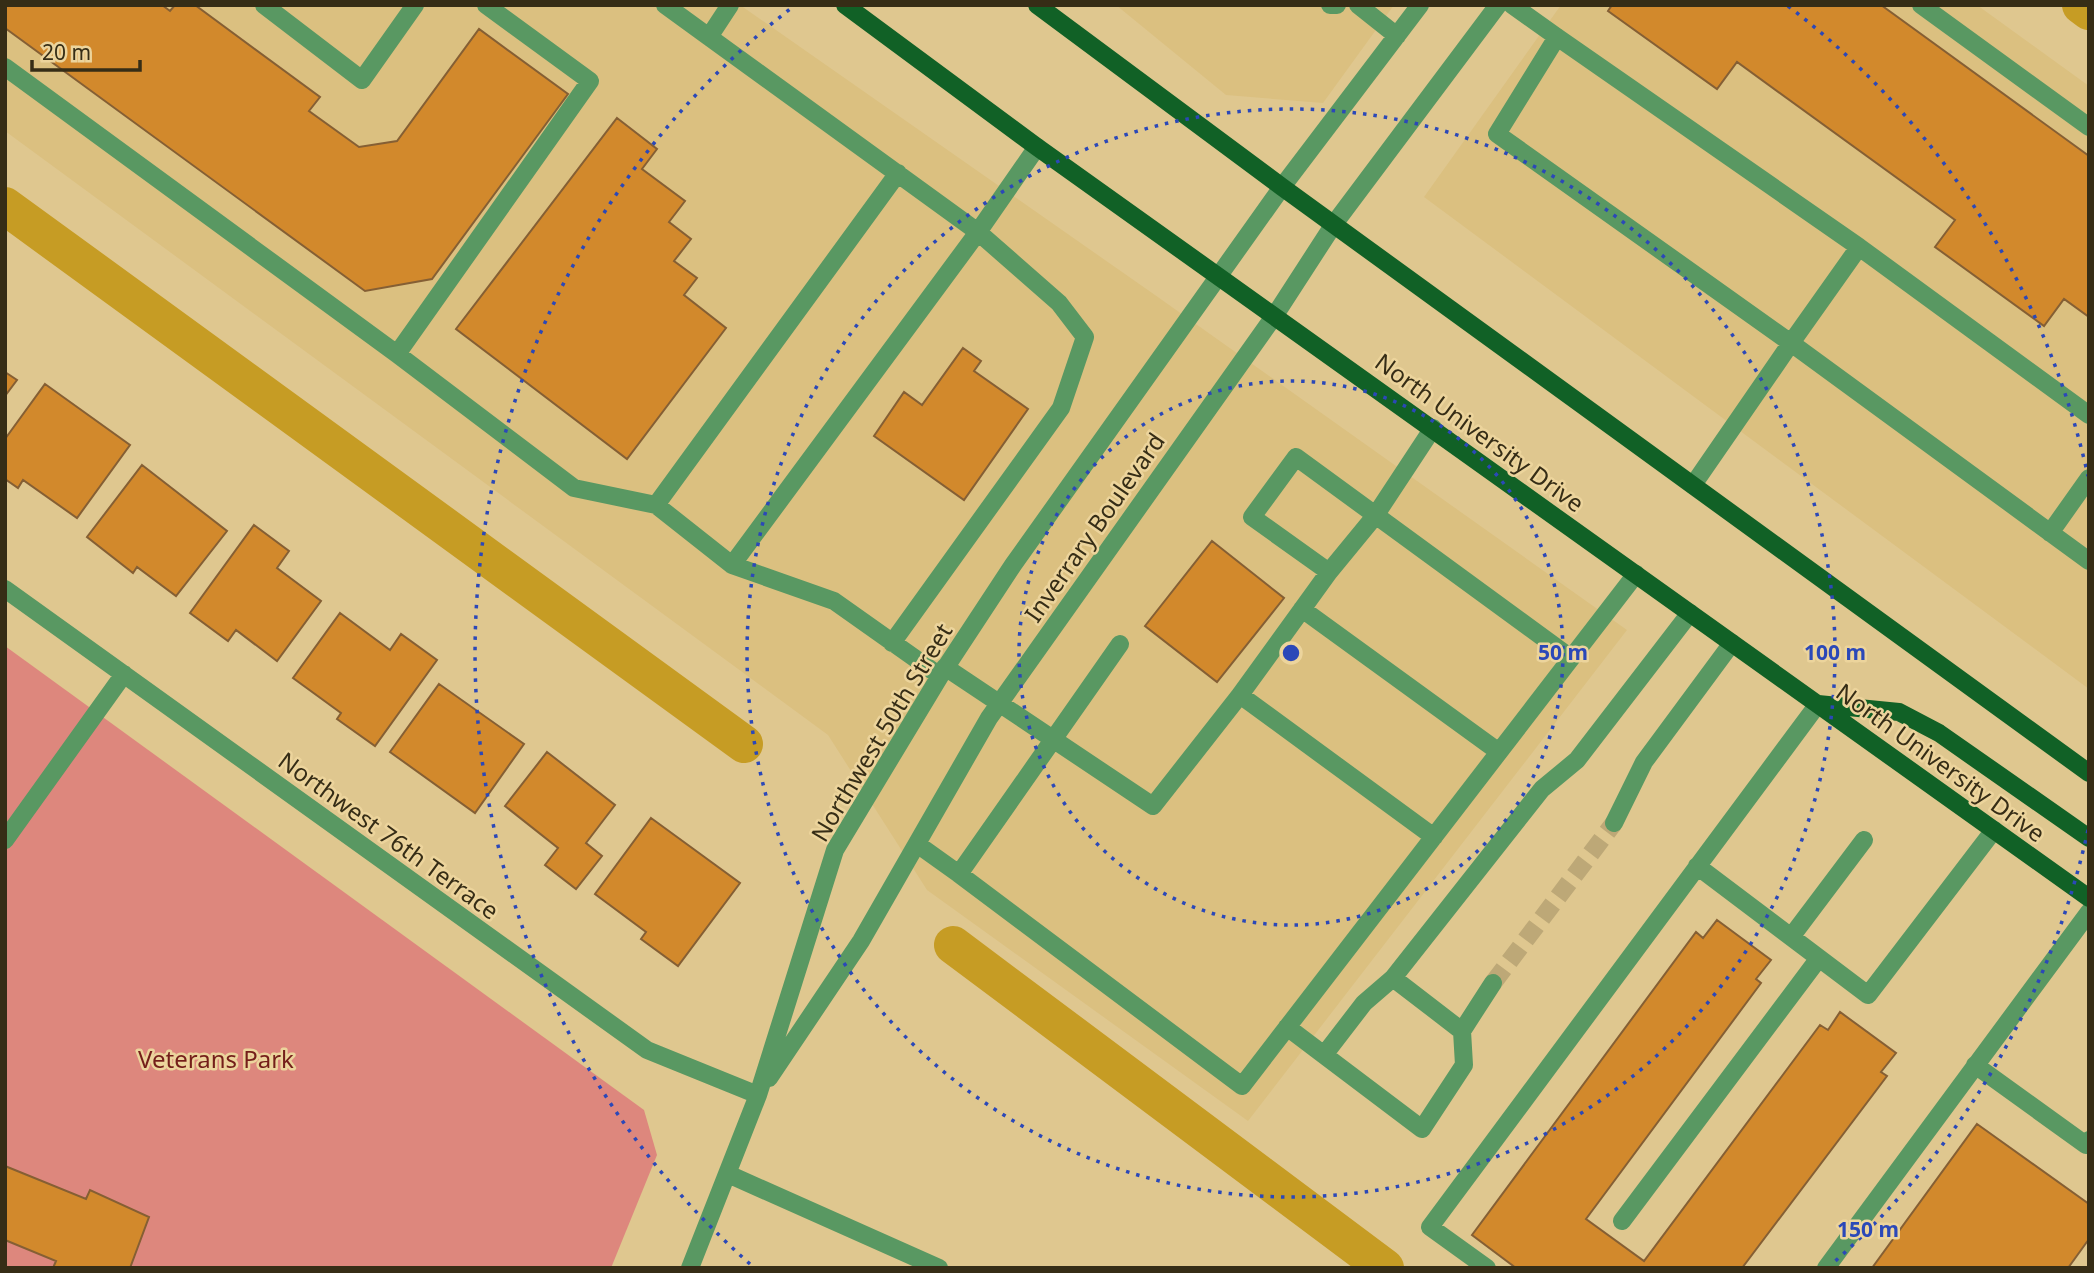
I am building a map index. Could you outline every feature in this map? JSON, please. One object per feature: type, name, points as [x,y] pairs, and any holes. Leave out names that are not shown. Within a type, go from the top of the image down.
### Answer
[{"type":"main road","name":"North University Drive","points":[[845,5],[1037,148],[1275,315],[2089,898]]},
{"type":"main road","points":[[1037,5],[1282,187],[2089,773]]},
{"type":"main road","points":[[1818,704],[1899,712],[1939,733],[2089,838]]},
{"type":"street","points":[[264,5],[362,80],[415,5]]},
{"type":"street","points":[[397,354],[590,81],[486,5]]},
{"type":"street","points":[[665,5],[978,232],[1059,303],[1085,337],[1061,408],[892,643]]},
{"type":"street","points":[[709,37],[730,5]]},
{"type":"street","points":[[1330,5],[1337,5]]},
{"type":"street","points":[[1358,5],[1397,36]]},
{"type":"street","points":[[1220,276],[1282,187],[1420,5]]},
{"type":"street","name":"Inverrary Boulevard","points":[[758,1095],[861,941],[999,702],[1275,315],[1334,224],[1499,5]]},
{"type":"street","points":[[1511,5],[1859,247],[2089,415]]},
{"type":"street","points":[[1921,5],[2089,127]]},
{"type":"street","points":[[1557,37],[1497,134],[1791,343],[2089,561]]},
{"type":"street","points":[[5,67],[397,354],[574,488],[656,505],[732,565],[834,601],[892,643],[999,702],[1153,806],[1240,695],[1329,572],[1376,516],[1433,428]]},
{"type":"street","points":[[732,565],[1037,148]]},
{"type":"street","points":[[656,505],[898,173]]},
{"type":"street","points":[[1693,485],[1859,247]]},
{"type":"street","name":"Northwest 50th Street","points":[[690,1268],[758,1095],[835,850],[942,672],[1013,565],[1220,276]]},
{"type":"street","points":[[1329,572],[1252,517],[1296,457],[1571,658]]},
{"type":"street","points":[[2050,533],[2089,478]]},
{"type":"street","points":[[917,844],[1242,1086],[1636,574]]},
{"type":"street","name":"Northwest 76th Terrace","points":[[5,589],[646,1050],[758,1095]]},
{"type":"street","points":[[1302,609],[1499,751]]},
{"type":"street","points":[[1324,1055],[1364,1003],[1393,978],[1542,789],[1577,760],[1690,613]]},
{"type":"street","points":[[1614,823],[1644,762],[1732,643]]},
{"type":"street","points":[[958,874],[1120,644]]},
{"type":"street","points":[[5,840],[124,674]]},
{"type":"street","points":[[1240,695],[1434,837]]},
{"type":"street","points":[[1487,1268],[1430,1227],[1818,704]]},
{"type":"street","points":[[1697,866],[1868,995],[1994,830]]},
{"type":"street","points":[[1791,937],[1864,840]]},
{"type":"street","points":[[1826,1268],[2089,912]]},
{"type":"street","points":[[1622,1221],[1819,958]]},
{"type":"street","points":[[1393,978],[1462,1031]]},
{"type":"street","points":[[1287,1027],[1422,1129],[1464,1065],[1462,1031],[1493,983]]},
{"type":"street","points":[[1975,1065],[2086,1145],[2089,1140]]},
{"type":"street","points":[[728,1174],[934,1267]]},
{"type":"shaded area","points":[[5,5],[740,5],[1627,630],[1248,1121],[927,890],[828,735],[5,131]]},
{"type":"shaded area","points":[[1116,5],[1394,5],[1323,103],[1226,95]]},
{"type":"shaded area","points":[[1561,5],[1977,5],[2089,86],[2089,689],[1424,197]]},
{"type":"green space","name":"Veterans Park","points":[[5,646],[644,1110],[657,1155],[611,1268],[5,1268]]},
{"type":"building","points":[[5,5],[162,5],[170,11],[175,5],[195,5],[320,97],[309,111],[359,147],[397,141],[479,29],[568,94],[432,279],[365,291],[5,28]]},
{"type":"building","points":[[1612,5],[1881,5],[2089,156],[2089,317],[2064,299],[2044,326],[1935,247],[1955,220],[1737,62],[1717,89],[1608,11]]},
{"type":"building","points":[[617,118],[657,149],[642,169],[685,201],[669,222],[691,239],[674,261],[697,278],[684,295],[726,328],[627,459],[456,329]]},
{"type":"building","points":[[963,348],[981,361],[974,371],[1028,409],[964,500],[874,436],[904,392],[922,405]]},
{"type":"building","points":[[5,372],[17,380],[5,396]]},
{"type":"building","points":[[45,384],[130,445],[77,518],[23,480],[18,488],[5,479],[5,439]]},
{"type":"building","points":[[142,465],[227,531],[176,596],[137,567],[133,573],[87,537]]},
{"type":"building","points":[[254,525],[289,551],[277,568],[321,601],[277,661],[236,630],[228,641],[190,613]]},
{"type":"building","points":[[1212,541],[1284,598],[1217,682],[1145,626]]},
{"type":"building","points":[[340,613],[390,650],[401,634],[437,660],[375,746],[337,719],[341,713],[293,678]]},
{"type":"building","points":[[439,684],[524,744],[475,813],[390,752]]},
{"type":"building","points":[[547,752],[615,805],[586,843],[602,856],[576,889],[545,865],[558,848],[505,806]]},
{"type":"building","points":[[651,818],[740,883],[678,966],[641,939],[646,932],[595,894]]},
{"type":"building","points":[[1717,920],[1771,960],[1756,979],[1761,983],[1586,1219],[1644,1261],[1820,1025],[1828,1030],[1840,1012],[1896,1053],[1881,1072],[1887,1076],[1742,1268],[1516,1268],[1472,1235],[1696,932],[1703,938]]},
{"type":"building","points":[[1977,1124],[2089,1204],[2089,1239],[2068,1268],[1872,1268]]},
{"type":"building","points":[[5,1166],[86,1199],[90,1190],[149,1217],[130,1268],[53,1268],[56,1261],[5,1240]]},
{"type":"waterway","points":[[2081,5],[2089,11]]},
{"type":"waterway","points":[[5,206],[744,744]]},
{"type":"waterway","points":[[953,945],[1385,1268]]},
{"type":"tunnel","points":[[1493,983],[1614,823]]}]
